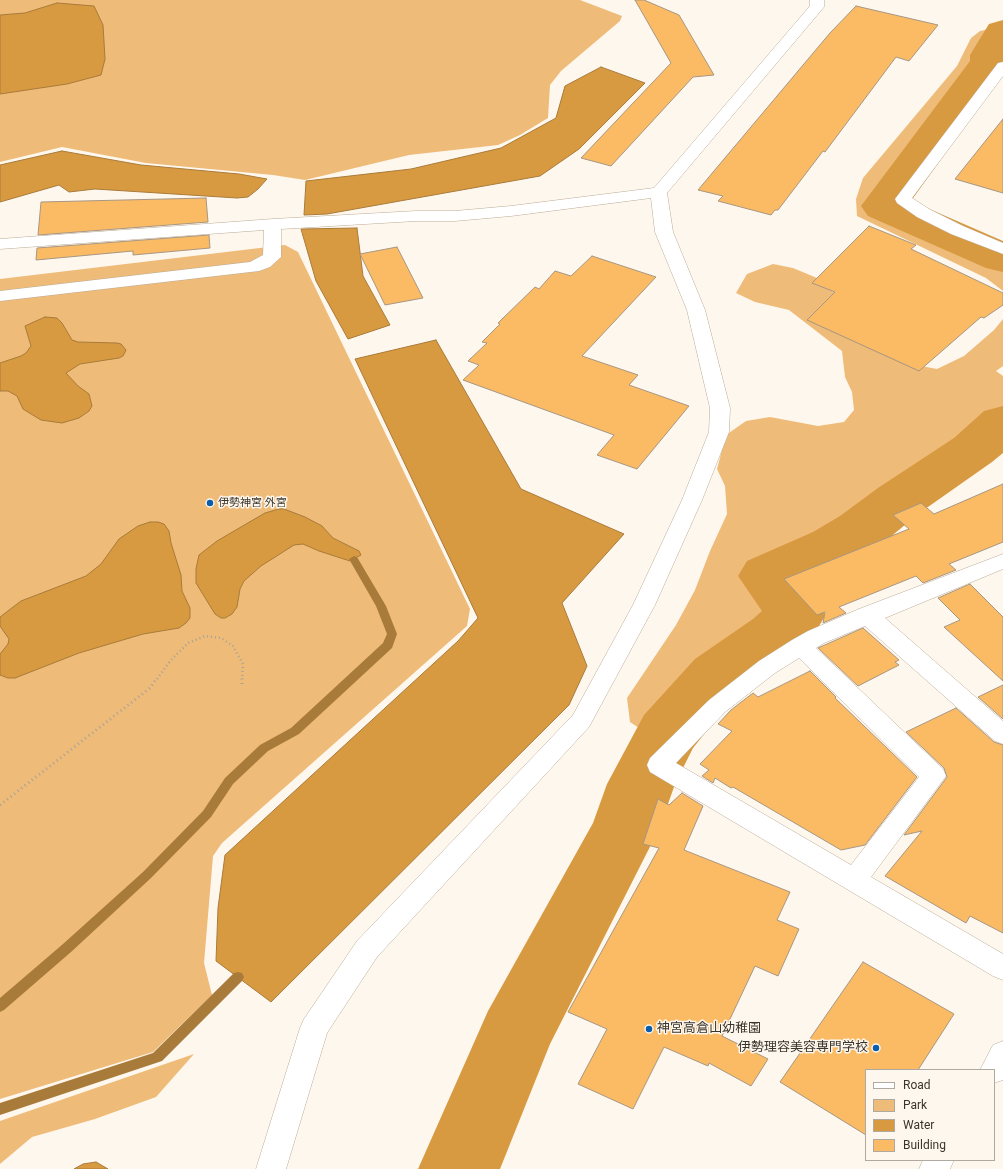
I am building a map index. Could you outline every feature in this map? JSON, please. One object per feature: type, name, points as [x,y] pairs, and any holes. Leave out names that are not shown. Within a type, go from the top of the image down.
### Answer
[{"type":"street","points":[[0,244],[273,224],[416,216],[455,216],[511,211],[659,192],[817,7],[817,0]]},
{"type":"street","points":[[1003,66],[904,199],[923,213],[957,230],[1003,249]]},
{"type":"street","points":[[271,1169],[314,1028],[368,949],[466,841],[581,721],[644,605],[692,500],[719,432],[720,408],[696,310],[664,232],[659,192]]},
{"type":"street","points":[[0,296],[253,267],[264,263],[272,257],[273,224]]},
{"type":"street","points":[[1003,561],[867,615],[816,637],[800,646],[767,666],[717,706],[659,765],[1003,968]]},
{"type":"street","points":[[867,615],[1003,735]]},
{"type":"street","points":[[800,646],[934,776],[854,880]]},
{"type":"street","points":[[995,1069],[1003,1054]]},
{"type":"path","points":[[0,805],[150,688],[171,660],[188,643],[205,636],[221,638],[233,646],[243,664],[242,684]]},
{"type":"green space","points":[[0,0],[580,0],[622,16],[620,21],[561,71],[550,85],[548,118],[520,135],[498,145],[409,155],[305,180],[273,175],[146,163],[62,147],[0,162]]},
{"type":"green space","points":[[990,29],[996,37],[976,73],[879,206],[1003,260],[1003,291],[986,278],[857,216],[856,199],[863,178],[957,66],[971,38],[980,31]]},
{"type":"green space","name":"伊勢神宮 外宮","points":[[285,245],[298,252],[470,609],[467,626],[222,843],[213,856],[204,963],[212,995],[153,1052],[0,1099],[0,279]]},
{"type":"green space","points":[[773,264],[793,268],[817,278],[833,292],[861,299],[916,365],[937,369],[964,356],[994,330],[1003,319],[1003,366],[996,371],[1003,376],[1003,413],[942,462],[881,506],[800,557],[759,574],[783,608],[781,616],[772,625],[738,651],[706,672],[656,726],[642,730],[630,722],[627,698],[676,625],[695,590],[710,551],[727,514],[725,486],[717,469],[726,435],[746,421],[770,417],[818,426],[844,422],[854,410],[852,392],[845,377],[842,351],[789,310],[755,302],[736,293],[747,274]]},
{"type":"green space","points":[[194,1054],[156,1097],[95,1119],[32,1137],[0,1164],[0,1121]]},
{"type":"water","points":[[57,3],[94,6],[103,25],[105,59],[101,75],[67,84],[0,94],[0,15],[25,13]]},
{"type":"water","points":[[601,67],[645,83],[579,149],[540,176],[327,214],[304,215],[306,181],[411,169],[501,148],[556,118],[565,86]]},
{"type":"water","points":[[62,151],[141,165],[239,174],[267,179],[248,197],[237,198],[95,189],[69,192],[59,185],[0,202],[0,165]]},
{"type":"water","points":[[357,228],[363,276],[390,325],[348,339],[316,281],[301,229]]},
{"type":"water","points":[[45,317],[57,318],[62,323],[72,340],[78,342],[117,343],[121,344],[126,350],[123,356],[119,358],[80,364],[66,373],[78,386],[89,394],[92,406],[89,411],[79,418],[62,423],[41,420],[23,409],[17,396],[8,391],[0,391],[0,363],[26,353],[31,346],[25,326]]},
{"type":"water","points":[[436,340],[521,489],[624,534],[562,603],[587,666],[569,705],[271,1002],[216,961],[218,908],[225,855],[458,641],[478,618],[355,359]]},
{"type":"water","points":[[284,509],[305,517],[322,526],[333,538],[359,551],[361,555],[350,561],[303,544],[294,545],[261,566],[244,581],[240,589],[237,607],[232,614],[225,618],[221,618],[215,614],[196,583],[196,569],[199,555],[217,541],[265,513]]},
{"type":"water","points":[[150,522],[164,524],[169,531],[171,543],[181,575],[182,591],[190,608],[190,618],[186,623],[179,628],[143,634],[79,653],[15,678],[8,678],[0,675],[0,654],[8,644],[9,639],[0,626],[0,617],[21,601],[86,576],[101,564],[119,539],[138,526]]},
{"type":"water","points":[[96,1162],[108,1169],[74,1169],[83,1164]]},
{"type":"building","points":[[635,0],[644,0],[679,15],[714,75],[693,77],[611,166],[581,158],[671,63]]},
{"type":"building","points":[[856,6],[938,25],[909,61],[896,57],[825,152],[823,151],[778,210],[775,210],[771,215],[718,201],[723,196],[698,190],[830,33]]},
{"type":"building","points":[[1003,119],[1003,193],[955,179]]},
{"type":"building","points":[[206,198],[208,222],[38,235],[41,202]]},
{"type":"building","points":[[869,226],[916,245],[911,249],[1003,293],[1003,305],[984,318],[981,317],[919,371],[807,320],[835,292],[812,283]]},
{"type":"building","points":[[209,235],[210,248],[133,255],[133,251],[36,260],[37,248]]},
{"type":"building","points":[[397,247],[423,298],[385,305],[360,254]]},
{"type":"building","points":[[592,256],[656,277],[582,356],[638,375],[629,385],[689,406],[637,469],[597,455],[614,435],[463,380],[479,365],[468,361],[487,343],[482,342],[500,324],[498,323],[535,287],[539,289],[555,271],[571,276]]},
{"type":"building","points":[[1003,484],[1003,542],[949,564],[956,570],[923,583],[916,576],[839,607],[846,613],[823,623],[825,612],[817,615],[784,579],[909,529],[893,515],[921,503],[934,514]]},
{"type":"building","points":[[970,584],[1003,617],[1003,681],[944,627],[960,620],[938,598]]},
{"type":"building","points":[[863,628],[899,660],[895,662],[899,665],[858,686],[818,648]]},
{"type":"building","points":[[810,671],[836,697],[835,698],[917,777],[865,845],[841,850],[733,787],[731,788],[715,778],[713,783],[702,776],[709,770],[700,764],[732,731],[718,724],[731,710],[753,693],[758,697]]},
{"type":"building","points":[[1003,685],[1003,719],[978,697]]},
{"type":"building","points":[[956,708],[994,742],[1003,745],[1003,933],[970,916],[966,923],[885,876],[922,831],[904,835],[947,777],[944,768],[906,732]]},
{"type":"building","points":[[682,793],[703,806],[684,850],[790,892],[777,920],[799,929],[778,976],[755,966],[722,1036],[768,1059],[751,1086],[709,1063],[708,1066],[664,1047],[633,1109],[578,1084],[607,1029],[568,1012],[659,848],[643,844],[658,799],[669,805]]},
{"type":"building","name":"伊勢理容美容専門学校","points":[[863,962],[954,1014],[919,1069],[865,1069],[865,1134],[780,1082]]},
{"type":"waterway","points":[[1003,32],[990,55],[990,62],[884,206],[1003,258]]},
{"type":"waterway","points":[[459,1169],[515,1035],[626,827],[641,784],[667,733],[717,675],[775,635],[794,616],[791,606],[768,576],[834,546],[861,530],[898,501],[973,450],[1003,423]]},
{"type":"waterway","points":[[0,1006],[67,948],[147,875],[207,814],[229,781],[264,748],[295,731],[388,645],[392,634],[381,606],[354,559]]},
{"type":"waterway","points":[[0,1109],[157,1057],[238,977]]},
{"type":"place","name":"伊勢神宮 外宮","points":[[210,503]]},
{"type":"place","name":"神宮高倉山幼稚園","points":[[649,1029]]},
{"type":"place","name":"伊勢理容美容専門学校","points":[[876,1048]]}]
